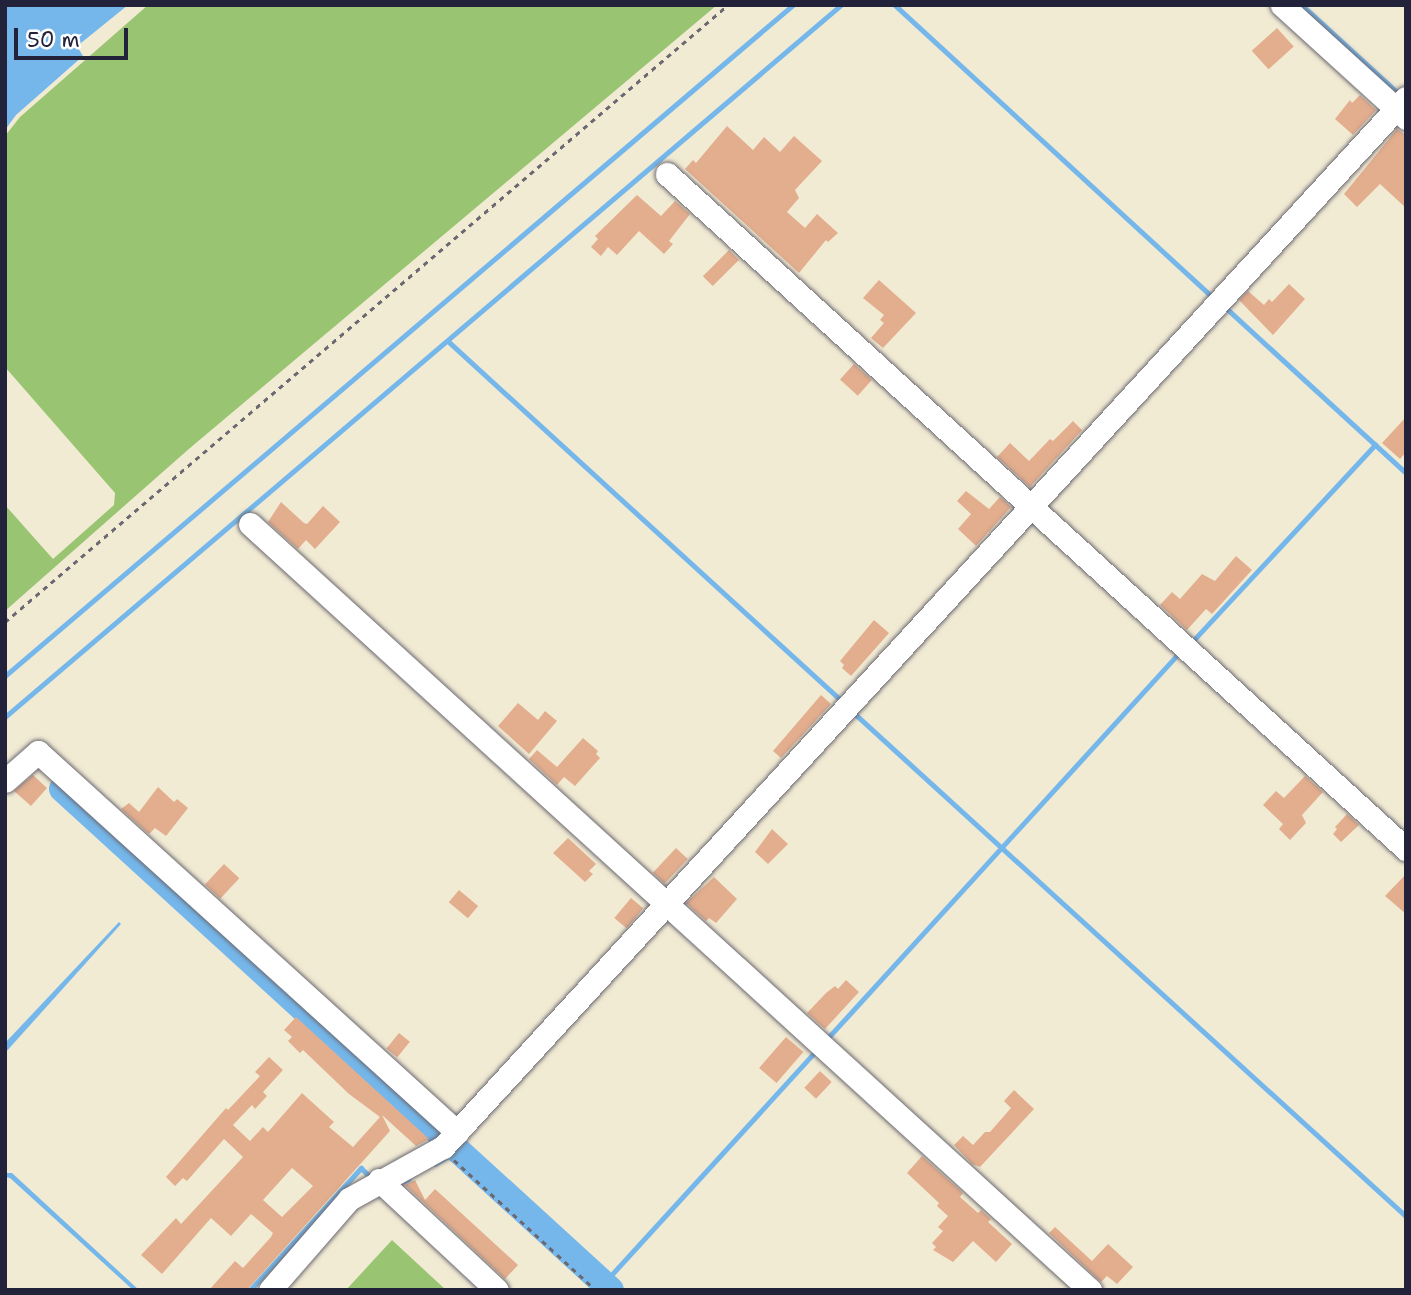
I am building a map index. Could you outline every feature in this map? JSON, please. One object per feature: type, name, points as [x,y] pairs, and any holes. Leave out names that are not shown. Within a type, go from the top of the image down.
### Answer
[{"type":"street","points":[[270,1290],[349,1199],[379,1180],[451,1144],[1031,508],[1402,108],[1282,5]]},
{"type":"street","points":[[667,174],[1406,849]]},
{"type":"street","points":[[250,524],[663,909],[1090,1290]]},
{"type":"street","points":[[5,781],[38,752],[52,763],[451,1144]]},
{"type":"street","points":[[379,1180],[497,1290]]},
{"type":"path","points":[[5,622],[728,5]]},
{"type":"path","points":[[451,1144],[596,1290]]},
{"type":"green space","points":[[148,5],[717,5],[190,448],[5,611],[5,505],[53,559],[114,505],[115,493],[5,367],[5,136],[20,117]]},
{"type":"green space","points":[[392,1240],[446,1290],[346,1290]]},
{"type":"water","points":[[5,5],[128,5],[81,43],[78,48],[83,56],[16,115],[5,130]]},
{"type":"water","points":[[119,922],[121,924],[5,1053],[5,1043]]},
{"type":"water","points":[[5,1173],[12,1173],[139,1290],[133,1290],[10,1178],[5,1177]]},
{"type":"building","points":[[1277,28],[1294,47],[1268,69],[1252,51]]},
{"type":"building","points":[[1360,95],[1376,110],[1353,135],[1335,119],[1350,100],[1352,103]]},
{"type":"building","points":[[727,126],[753,150],[764,137],[780,152],[794,136],[822,161],[795,190],[799,198],[787,212],[805,228],[817,214],[838,233],[828,242],[826,240],[799,273],[685,169],[693,160],[696,163]]},
{"type":"building","points":[[1397,129],[1406,135],[1406,208],[1380,184],[1357,207],[1344,194]]},
{"type":"building","points":[[637,195],[661,216],[675,201],[690,214],[669,241],[673,244],[664,254],[639,231],[617,255],[608,247],[601,256],[591,247],[598,239],[595,236]]},
{"type":"building","points":[[729,250],[739,260],[713,286],[703,276]]},
{"type":"building","points":[[879,280],[916,313],[883,348],[871,338],[884,323],[880,320],[884,315],[863,298]]},
{"type":"building","points":[[1289,284],[1305,299],[1273,335],[1239,300],[1248,291],[1264,305],[1269,299],[1272,302]]},
{"type":"building","points":[[854,364],[872,380],[858,396],[840,380]]},
{"type":"building","points":[[1406,417],[1406,452],[1400,459],[1382,443]]},
{"type":"building","points":[[1073,421],[1082,430],[1030,487],[997,457],[1010,443],[1029,461],[1050,439],[1053,441]]},
{"type":"building","points":[[966,491],[989,509],[1000,497],[1011,507],[976,546],[958,529],[971,514],[957,501]]},
{"type":"building","points":[[281,502],[304,523],[307,524],[323,506],[340,522],[315,549],[306,540],[298,549],[268,522]]},
{"type":"building","points":[[1236,556],[1252,570],[1212,614],[1206,609],[1187,630],[1160,605],[1172,592],[1180,599],[1202,574],[1215,581]]},
{"type":"building","points":[[874,620],[889,633],[851,676],[842,668],[844,665],[840,661]]},
{"type":"building","points":[[821,695],[831,704],[781,758],[773,751]]},
{"type":"building","points":[[518,703],[538,720],[545,711],[557,721],[529,754],[498,726]]},
{"type":"building","points":[[583,738],[598,751],[596,754],[600,758],[575,786],[564,777],[557,785],[529,759],[537,750],[557,767]]},
{"type":"building","points":[[33,775],[47,788],[31,806],[14,791]]},
{"type":"building","points":[[1305,776],[1323,792],[1302,815],[1306,823],[1290,840],[1279,829],[1283,824],[1263,805],[1276,791],[1284,798]]},
{"type":"building","points":[[158,787],[174,802],[177,799],[188,808],[166,836],[155,828],[149,834],[121,809],[129,803],[139,812]]},
{"type":"building","points":[[1347,814],[1359,825],[1341,842],[1333,834],[1337,829],[1335,827]]},
{"type":"building","points":[[772,829],[788,844],[768,864],[755,852]]},
{"type":"building","points":[[568,838],[596,864],[589,871],[593,874],[585,882],[553,853]]},
{"type":"building","points":[[676,848],[688,859],[665,884],[653,873]]},
{"type":"building","points":[[224,864],[239,878],[220,899],[205,884]]},
{"type":"building","points":[[1406,874],[1406,914],[1385,896]]},
{"type":"building","points":[[714,877],[737,899],[716,923],[709,918],[706,921],[686,903]]},
{"type":"building","points":[[459,890],[478,906],[468,918],[449,902]]},
{"type":"building","points":[[631,898],[643,908],[627,928],[614,918]]},
{"type":"building","points":[[846,980],[859,992],[825,1029],[807,1013],[826,993],[835,986],[838,989]]},
{"type":"building","points":[[296,1017],[429,1139],[416,1146],[382,1115],[390,1131],[247,1290],[209,1290],[235,1261],[243,1268],[271,1237],[273,1233],[251,1214],[231,1236],[211,1218],[162,1274],[141,1255],[176,1218],[181,1224],[243,1157],[224,1139],[187,1181],[183,1178],[175,1186],[166,1177],[226,1108],[228,1110],[260,1076],[255,1072],[269,1057],[283,1070],[263,1092],[267,1096],[255,1109],[252,1105],[233,1125],[250,1141],[263,1127],[268,1132],[302,1093],[334,1122],[329,1127],[353,1147],[380,1117],[349,1094],[303,1050],[300,1053],[288,1041],[292,1037],[284,1030]],"holes":[[[292,1168],[313,1186],[282,1217],[263,1200]]]},
{"type":"building","points":[[399,1033],[410,1042],[397,1057],[386,1049]]},
{"type":"building","points":[[786,1037],[803,1052],[776,1083],[759,1068]]},
{"type":"building","points":[[820,1071],[832,1082],[816,1099],[804,1088]]},
{"type":"building","points":[[1014,1090],[1034,1109],[980,1167],[972,1164],[954,1145],[963,1136],[973,1145],[985,1132],[990,1132],[1011,1108],[1004,1101]]},
{"type":"building","points":[[922,1156],[963,1193],[960,1197],[978,1213],[981,1210],[991,1219],[988,1222],[1012,1244],[996,1262],[973,1241],[953,1262],[933,1250],[936,1247],[932,1243],[943,1231],[938,1227],[948,1216],[937,1206],[939,1203],[907,1173]]},
{"type":"building","points":[[415,1180],[425,1200],[435,1189],[518,1265],[505,1279],[405,1185]]},
{"type":"building","points":[[1055,1227],[1092,1261],[1108,1244],[1133,1267],[1117,1284],[1107,1276],[1101,1282],[1049,1233]]},
{"type":"waterway","points":[[5,676],[793,5]]},
{"type":"waterway","points":[[5,717],[841,5]]},
{"type":"waterway","points":[[895,5],[1213,297]]},
{"type":"waterway","points":[[1302,5],[1399,94]]},
{"type":"waterway","points":[[1224,306],[1406,473]]},
{"type":"waterway","points":[[448,341],[843,702]]},
{"type":"waterway","points":[[1190,644],[1375,445]]},
{"type":"waterway","points":[[826,1040],[1179,653]]},
{"type":"waterway","points":[[853,712],[1406,1216]]},
{"type":"waterway","points":[[62,789],[611,1290]]},
{"type":"waterway","points":[[604,1283],[816,1051]]},
{"type":"waterway","points":[[435,1164],[458,1150]]},
{"type":"waterway","points":[[250,1290],[361,1168],[370,1176]]},
{"type":"waterway","points":[[405,1181],[409,1179]]}]
